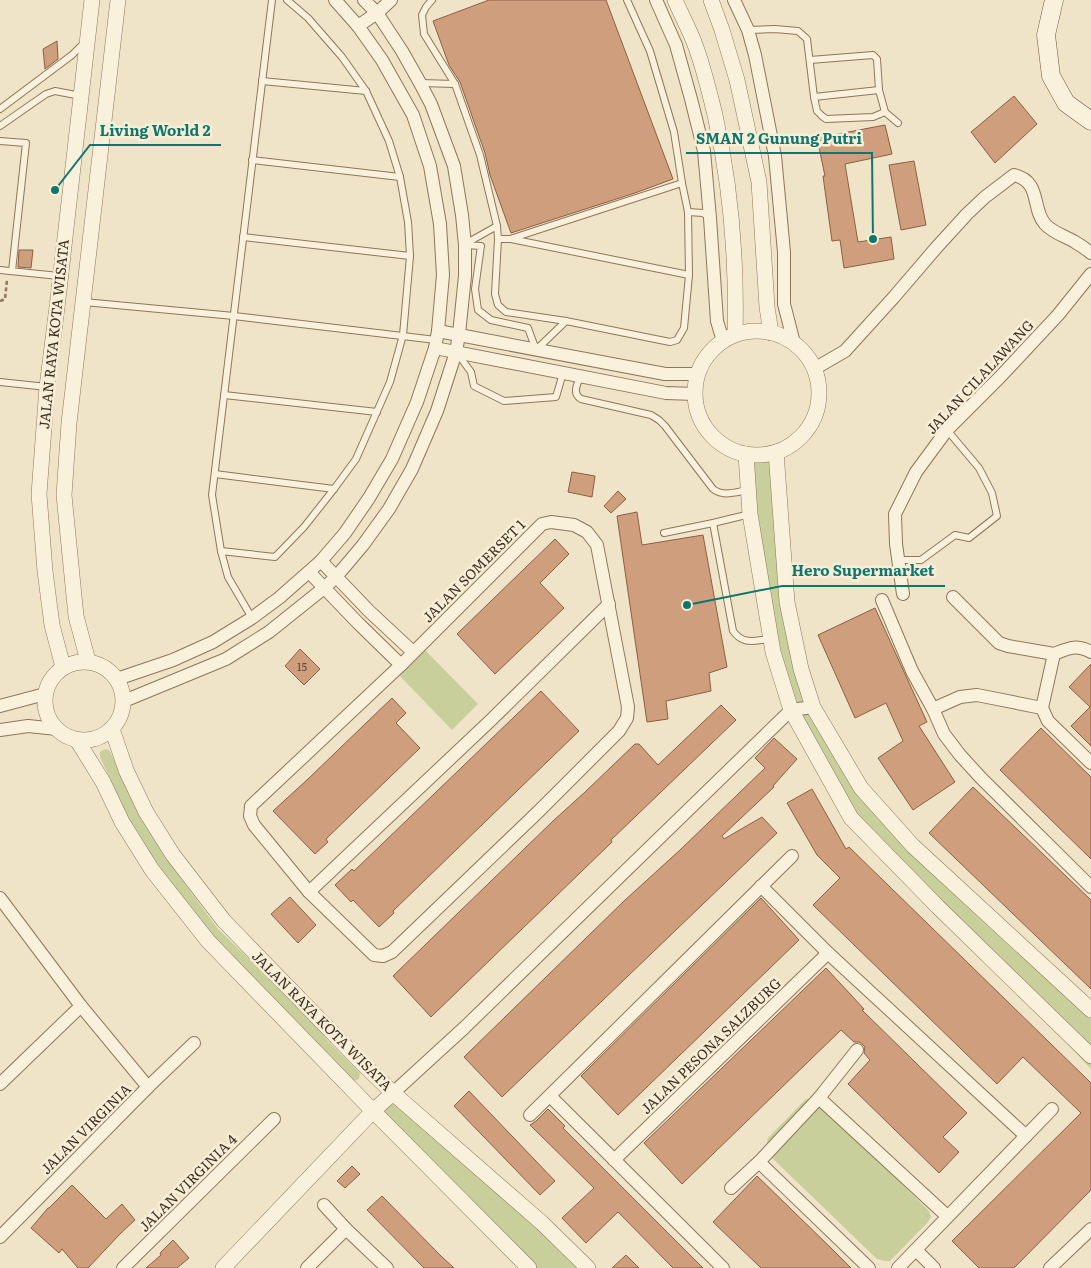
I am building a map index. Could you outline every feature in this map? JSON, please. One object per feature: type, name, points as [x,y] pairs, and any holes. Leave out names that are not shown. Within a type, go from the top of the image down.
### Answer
[{"type":"main road","points":[[1054,0],[1046,35],[1051,76],[1066,103],[1091,121]]},
{"type":"street","name":"JALAN RAYA KOTA WISATA","points":[[63,667],[52,625],[39,494],[47,387],[92,0]]},
{"type":"street","name":"JALAN RAYA KOTA WISATA","points":[[88,661],[76,616],[64,495],[69,423],[118,0]]},
{"type":"street","points":[[117,678],[173,660],[213,642],[252,618],[279,598],[321,561],[345,533],[392,460],[417,402],[436,339],[443,275],[440,224],[430,166],[413,115],[382,60],[358,26],[335,0]]},
{"type":"street","points":[[124,701],[226,658],[269,632],[336,578],[390,509],[412,469],[437,411],[460,334],[465,276],[462,214],[454,166],[431,104],[420,83],[402,51],[376,12],[364,0]]},
{"type":"street","points":[[358,26],[391,0]]},
{"type":"street","points":[[656,0],[676,46],[704,151],[717,321],[729,338]]},
{"type":"street","points":[[675,0],[696,50],[709,90],[728,183],[736,292],[729,338]]},
{"type":"street","points":[[711,0],[737,80],[759,182],[767,307],[771,332]]},
{"type":"street","points":[[734,0],[748,30],[755,54],[775,156],[784,252],[784,304],[794,343]]},
{"type":"street","points":[[814,369],[845,352],[967,214],[985,197],[1014,175],[1023,177],[1032,187],[1045,224],[1053,231],[1075,242],[1091,253]]},
{"type":"street","name":"JALAN CILALAWANG","points":[[903,594],[896,544],[895,514],[916,472],[947,430],[1058,315],[1091,274]]},
{"type":"street","points":[[58,299],[84,302]]},
{"type":"street","points":[[754,331],[771,332],[794,343],[806,355],[814,369],[819,394],[813,419],[798,440],[776,452],[761,455],[746,454],[726,447],[710,434],[699,415],[695,394],[698,374],[708,356],[729,338],[754,331]]},
{"type":"street","points":[[436,339],[460,334],[665,374],[698,374]]},
{"type":"street","points":[[436,339],[456,352],[580,377],[666,392],[695,394]]},
{"type":"street","points":[[776,452],[787,602],[801,669],[813,707],[861,788],[913,846],[1091,1010]]},
{"type":"street","points":[[746,454],[750,514],[773,652],[791,710],[851,818],[938,907],[1091,1056]]},
{"type":"street","name":"JALAN SOMERSET 1","points":[[551,522],[574,525],[587,532],[598,545],[628,707],[627,718],[619,731],[539,811],[392,952],[383,956],[374,955],[309,892],[254,825],[250,816],[251,806],[413,652],[542,524],[551,522]]},
{"type":"street","points":[[321,561],[336,578],[413,652]]},
{"type":"street","points":[[309,572],[400,665]]},
{"type":"street","points":[[953,597],[999,643],[1054,654],[1072,647],[1081,647],[1091,652]]},
{"type":"street","points":[[882,600],[912,671],[933,709],[944,734],[981,778],[1091,887]]},
{"type":"street","points":[[309,892],[483,727],[608,604]]},
{"type":"street","points":[[1054,654],[1042,708],[1048,721],[1091,763]]},
{"type":"street","points":[[88,661],[100,664],[110,670],[117,678],[124,701],[120,716],[112,729],[102,736],[90,740],[77,740],[66,736],[56,729],[49,719],[45,707],[45,694],[49,684],[63,667],[75,662],[88,661]]},
{"type":"street","points":[[0,706],[45,694]]},
{"type":"street","points":[[933,709],[960,697],[977,695],[1042,708]]},
{"type":"street","points":[[223,1268],[373,1111],[464,1028],[791,710],[813,707]]},
{"type":"street","points":[[0,730],[28,726],[56,729]]},
{"type":"street","name":"JALAN RAYA KOTA WISATA","points":[[112,729],[126,770],[146,812],[173,856],[224,921],[393,1093],[542,1223],[588,1268]]},
{"type":"street","name":"JALAN RAYA KOTA WISATA","points":[[77,740],[104,782],[122,822],[152,870],[195,925],[373,1111],[529,1268]]},
{"type":"street","points":[[530,1115],[792,856]]},
{"type":"street","points":[[761,886],[828,953],[1026,1136]]},
{"type":"street","points":[[1,901],[81,1006],[148,1087]]},
{"type":"street","name":"JALAN PESONA SALZBURG","points":[[614,1160],[828,953]]},
{"type":"street","points":[[0,1084],[81,1006]]},
{"type":"street","name":"JALAN VIRGINIA","points":[[0,1237],[194,1043]]},
{"type":"street","points":[[731,1188],[759,1162],[820,1098],[857,1050]]},
{"type":"street","points":[[550,1096],[723,1268]]},
{"type":"street","points":[[820,1098],[947,1216]]},
{"type":"street","points":[[898,1268],[1052,1109]]},
{"type":"street","name":"JALAN VIRGINIA 4","points":[[123,1268],[274,1119]]},
{"type":"street","points":[[759,1162],[869,1268]]},
{"type":"street","points":[[324,1205],[387,1268]]},
{"type":"street","points":[[308,1268],[346,1229]]},
{"type":"street","points":[[1050,1268],[1091,1229]]},
{"type":"street","points":[[916,1250],[934,1268]]},
{"type":"lane","points":[[252,618],[228,577],[221,551],[212,495],[272,0]]},
{"type":"lane","points":[[221,551],[275,557],[304,527],[356,459],[390,382],[403,335],[410,256],[408,222],[400,177],[389,141],[366,91],[342,57],[308,18],[287,0]]},
{"type":"lane","points":[[432,0],[422,15],[424,34],[455,84],[480,155],[497,226],[496,294],[498,305],[506,312],[566,321],[670,342],[677,340],[684,328],[689,275],[688,212],[674,132],[650,51],[626,0]]},
{"type":"lane","points":[[748,30],[775,29],[798,31],[807,39],[814,97],[818,111],[826,119],[873,117],[885,112]]},
{"type":"lane","points":[[0,109],[72,55],[87,41]]},
{"type":"lane","points":[[810,60],[875,56],[877,58],[879,90],[885,112],[898,123]]},
{"type":"lane","points":[[262,81],[366,91]]},
{"type":"lane","points":[[420,83],[455,84]]},
{"type":"lane","points":[[814,97],[879,90]]},
{"type":"lane","points":[[0,126],[46,94],[56,91],[81,96]]},
{"type":"lane","points":[[0,141],[26,143],[12,271]]},
{"type":"lane","points":[[252,160],[400,177]]},
{"type":"lane","points":[[498,240],[510,239],[682,183]]},
{"type":"lane","points":[[688,212],[703,213],[710,218]]},
{"type":"lane","points":[[465,245],[497,226]]},
{"type":"lane","points":[[243,237],[410,256]]},
{"type":"lane","points":[[510,239],[689,275]]},
{"type":"lane","points":[[465,245],[481,246],[476,289],[478,310],[490,320],[528,328],[536,350],[566,321]]},
{"type":"lane","points":[[0,270],[61,276]]},
{"type":"lane","points":[[84,302],[234,316],[436,339]]},
{"type":"lane","points":[[456,352],[471,372],[474,386],[504,401],[556,397],[563,373]]},
{"type":"lane","points":[[580,377],[575,392],[581,399],[651,415],[659,420],[713,489],[724,494],[748,490]]},
{"type":"lane","points":[[0,382],[47,387]]},
{"type":"lane","points":[[224,395],[377,412]]},
{"type":"lane","points":[[898,560],[921,560],[955,535],[969,538],[997,516],[992,494],[979,468],[947,430]]},
{"type":"lane","points":[[215,474],[334,489]]},
{"type":"lane","points":[[664,533],[713,524],[750,514]]},
{"type":"lane","points":[[713,524],[733,631],[738,637],[746,641],[771,639]]},
{"type":"path","points":[[0,301],[5,299],[7,280]]},
{"type":"green space","points":[[776,452],[801,669],[861,788],[1091,1010],[1091,1069],[851,818],[791,710],[746,454],[761,455]]},
{"type":"green space","points":[[423,648],[478,704],[452,730],[397,673]]},
{"type":"green space","points":[[105,749],[109,750],[165,857],[218,929],[310,1018],[328,1041],[360,1073],[359,1079],[354,1081],[350,1078],[211,936],[156,866],[127,816],[100,757],[100,752]]},
{"type":"green space","points":[[393,1093],[588,1268],[529,1268],[373,1111]]},
{"type":"green space","points":[[806,1099],[812,1099],[821,1103],[929,1211],[931,1217],[928,1222],[890,1261],[877,1259],[769,1155],[766,1147],[768,1138]]},
{"type":"building","points":[[489,0],[606,0],[673,179],[511,233],[460,82],[449,65],[433,21]]},
{"type":"building","points":[[57,41],[58,59],[45,69],[43,49]]},
{"type":"building","points":[[1014,96],[1037,124],[995,163],[971,132]]},
{"type":"building","points":[[885,125],[892,154],[845,164],[858,242],[891,237],[894,259],[844,268],[840,240],[832,241],[823,176],[825,176],[817,138]]},
{"type":"building","points":[[914,161],[926,225],[901,230],[889,165]]},
{"type":"building","points":[[19,250],[33,250],[31,268],[18,267]]},
{"type":"building","points":[[572,472],[595,476],[592,497],[568,492]]},
{"type":"building","points":[[618,491],[626,499],[611,513],[604,506]]},
{"type":"building","points":[[637,512],[642,545],[703,535],[727,667],[709,673],[711,691],[666,701],[668,719],[647,722],[617,516]]},
{"type":"building","points":[[555,539],[569,554],[540,583],[564,608],[495,674],[457,634]]},
{"type":"building","points":[[875,608],[927,722],[919,726],[955,782],[913,810],[878,758],[903,741],[886,703],[855,718],[818,635]]},
{"type":"building","points":[[300,649],[320,669],[304,685],[285,666]]},
{"type":"building","points":[[1091,664],[1091,746],[1071,726],[1090,707],[1069,687]]},
{"type":"building","points":[[541,691],[579,731],[393,911],[394,913],[379,927],[353,900],[351,902],[335,885],[352,869],[354,871]]},
{"type":"building","points":[[392,698],[406,713],[396,723],[420,748],[326,839],[328,842],[315,854],[273,811]]},
{"type":"building","points":[[721,705],[736,720],[431,1017],[393,976],[635,744],[639,744],[658,765]]},
{"type":"building","points":[[1041,728],[1091,777],[1091,859],[1000,770]]},
{"type":"building","points":[[774,738],[797,759],[774,787],[722,836],[724,839],[762,817],[777,833],[502,1097],[464,1057],[624,901],[765,768],[755,758]]},
{"type":"building","points":[[973,787],[1091,900],[1091,989],[929,833]]},
{"type":"building","points":[[812,789],[846,849],[849,847],[1091,1083],[1091,1190],[1014,1268],[979,1268],[952,1241],[1081,1113],[1023,1057],[997,1084],[813,905],[840,878],[817,855],[787,803]]},
{"type":"building","points":[[290,897],[316,925],[298,943],[271,914]]},
{"type":"building","points":[[761,898],[799,940],[618,1115],[581,1076]]},
{"type":"building","points":[[826,968],[864,1009],[862,1010],[967,1113],[943,1137],[959,1152],[939,1173],[848,1084],[870,1060],[864,1053],[865,1047],[859,1042],[854,1042],[841,1030],[682,1184],[644,1143]]},
{"type":"building","points":[[469,1091],[555,1181],[540,1195],[454,1106]]},
{"type":"building","points":[[548,1109],[565,1126],[563,1128],[703,1268],[673,1268],[618,1212],[586,1243],[562,1218],[594,1188],[530,1125]]},
{"type":"building","points":[[352,1166],[360,1174],[345,1188],[337,1181]]},
{"type":"building","points":[[757,1176],[851,1268],[761,1268],[713,1222]]},
{"type":"building","points":[[72,1185],[106,1219],[122,1204],[135,1220],[88,1268],[78,1268],[62,1249],[59,1253],[31,1228]]},
{"type":"building","points":[[382,1196],[454,1268],[424,1268],[367,1210]]},
{"type":"building","points":[[173,1240],[189,1258],[177,1268],[146,1268],[161,1255],[160,1253]]},
{"type":"building","points":[[626,1255],[639,1268],[612,1268]]},
{"type":"place","name":"Living World 2","points":[[55,190]]},
{"type":"place","name":"SMAN 2 Gunung Putri","points":[[873,239]]},
{"type":"place","name":"Hero Supermarket","points":[[687,605]]}]
